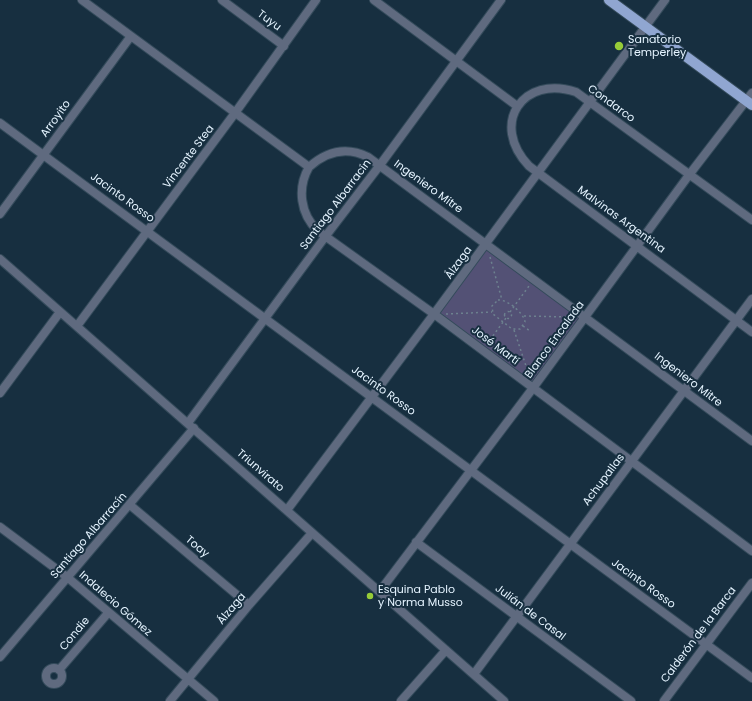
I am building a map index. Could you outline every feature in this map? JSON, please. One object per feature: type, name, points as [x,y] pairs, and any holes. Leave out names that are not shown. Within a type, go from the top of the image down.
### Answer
[{"type":"main road","points":[[609,0],[645,27],[750,99]]},
{"type":"street","points":[[82,0],[309,167]]},
{"type":"street","name":"Tuyu","points":[[222,0],[284,46]]},
{"type":"street","name":"Vincente Stea","points":[[77,326],[235,113],[316,0]]},
{"type":"street","points":[[374,0],[517,106]]},
{"type":"street","name":"Santiago Albarracín","points":[[0,658],[130,505],[191,425],[325,237],[380,165],[501,0]]},
{"type":"street","name":"Álzaga","points":[[287,510],[434,314],[665,0]]},
{"type":"street","name":"Arroyito","points":[[0,214],[130,36]]},
{"type":"street","name":"Condarco","points":[[517,106],[534,94],[551,88],[568,89],[576,92],[752,220]]},
{"type":"street","name":"Blanco Encalada","points":[[380,591],[533,388],[689,175],[750,99]]},
{"type":"street","name":"Malvinas Argentina","points":[[517,106],[511,128],[516,148],[521,158],[538,173],[637,245],[752,332]]},
{"type":"street","name":"Jacinto Rosso","points":[[0,123],[752,678]]},
{"type":"street","name":"Ingeniero Mitre","points":[[309,167],[315,161],[325,156],[345,151],[360,153],[380,165],[752,441]]},
{"type":"street","name":"José Martí","points":[[309,167],[303,179],[302,201],[304,210],[313,226],[325,237],[483,350],[752,551]]},
{"type":"street","name":"Triunvirato","points":[[0,259],[504,701]]},
{"type":"street","name":"Achupallas","points":[[474,674],[752,299]]},
{"type":"street","points":[[0,392],[60,312]]},
{"type":"street","name":"Toay","points":[[130,505],[249,605]]},
{"type":"street","name":"Indalecio Gómez","points":[[0,527],[68,577],[214,701]]},
{"type":"street","name":"Álzaga","points":[[170,701],[249,605],[312,533]]},
{"type":"street","name":"Julián de Casal","points":[[416,542],[631,701]]},
{"type":"street","name":"Calderón de la Barca","points":[[664,701],[752,583]]},
{"type":"street","name":"Condie","points":[[59,670],[108,612]]},
{"type":"street","points":[[401,701],[446,650]]},
{"type":"path","points":[[486,243],[502,300],[524,316],[570,317]]},
{"type":"path","points":[[483,350],[506,318],[506,313],[510,312],[534,279]]},
{"type":"path","points":[[492,312],[493,303],[498,300],[502,300]]},
{"type":"path","points":[[434,314],[492,312],[514,330],[533,388]]},
{"type":"path","points":[[506,318],[511,317],[512,314],[510,312]]},
{"type":"path","points":[[514,330],[520,329],[523,326],[525,322],[524,316]]},
{"type":"path","points":[[523,326],[530,331]]},
{"type":"shaded area","points":[[486,243],[585,317],[533,388],[434,314]]},
{"type":"place","name":"Sanatorio Temperley","points":[[619,46]]},
{"type":"place","name":"Esquina Pablo y Norma Musso","points":[[370,596]]}]
